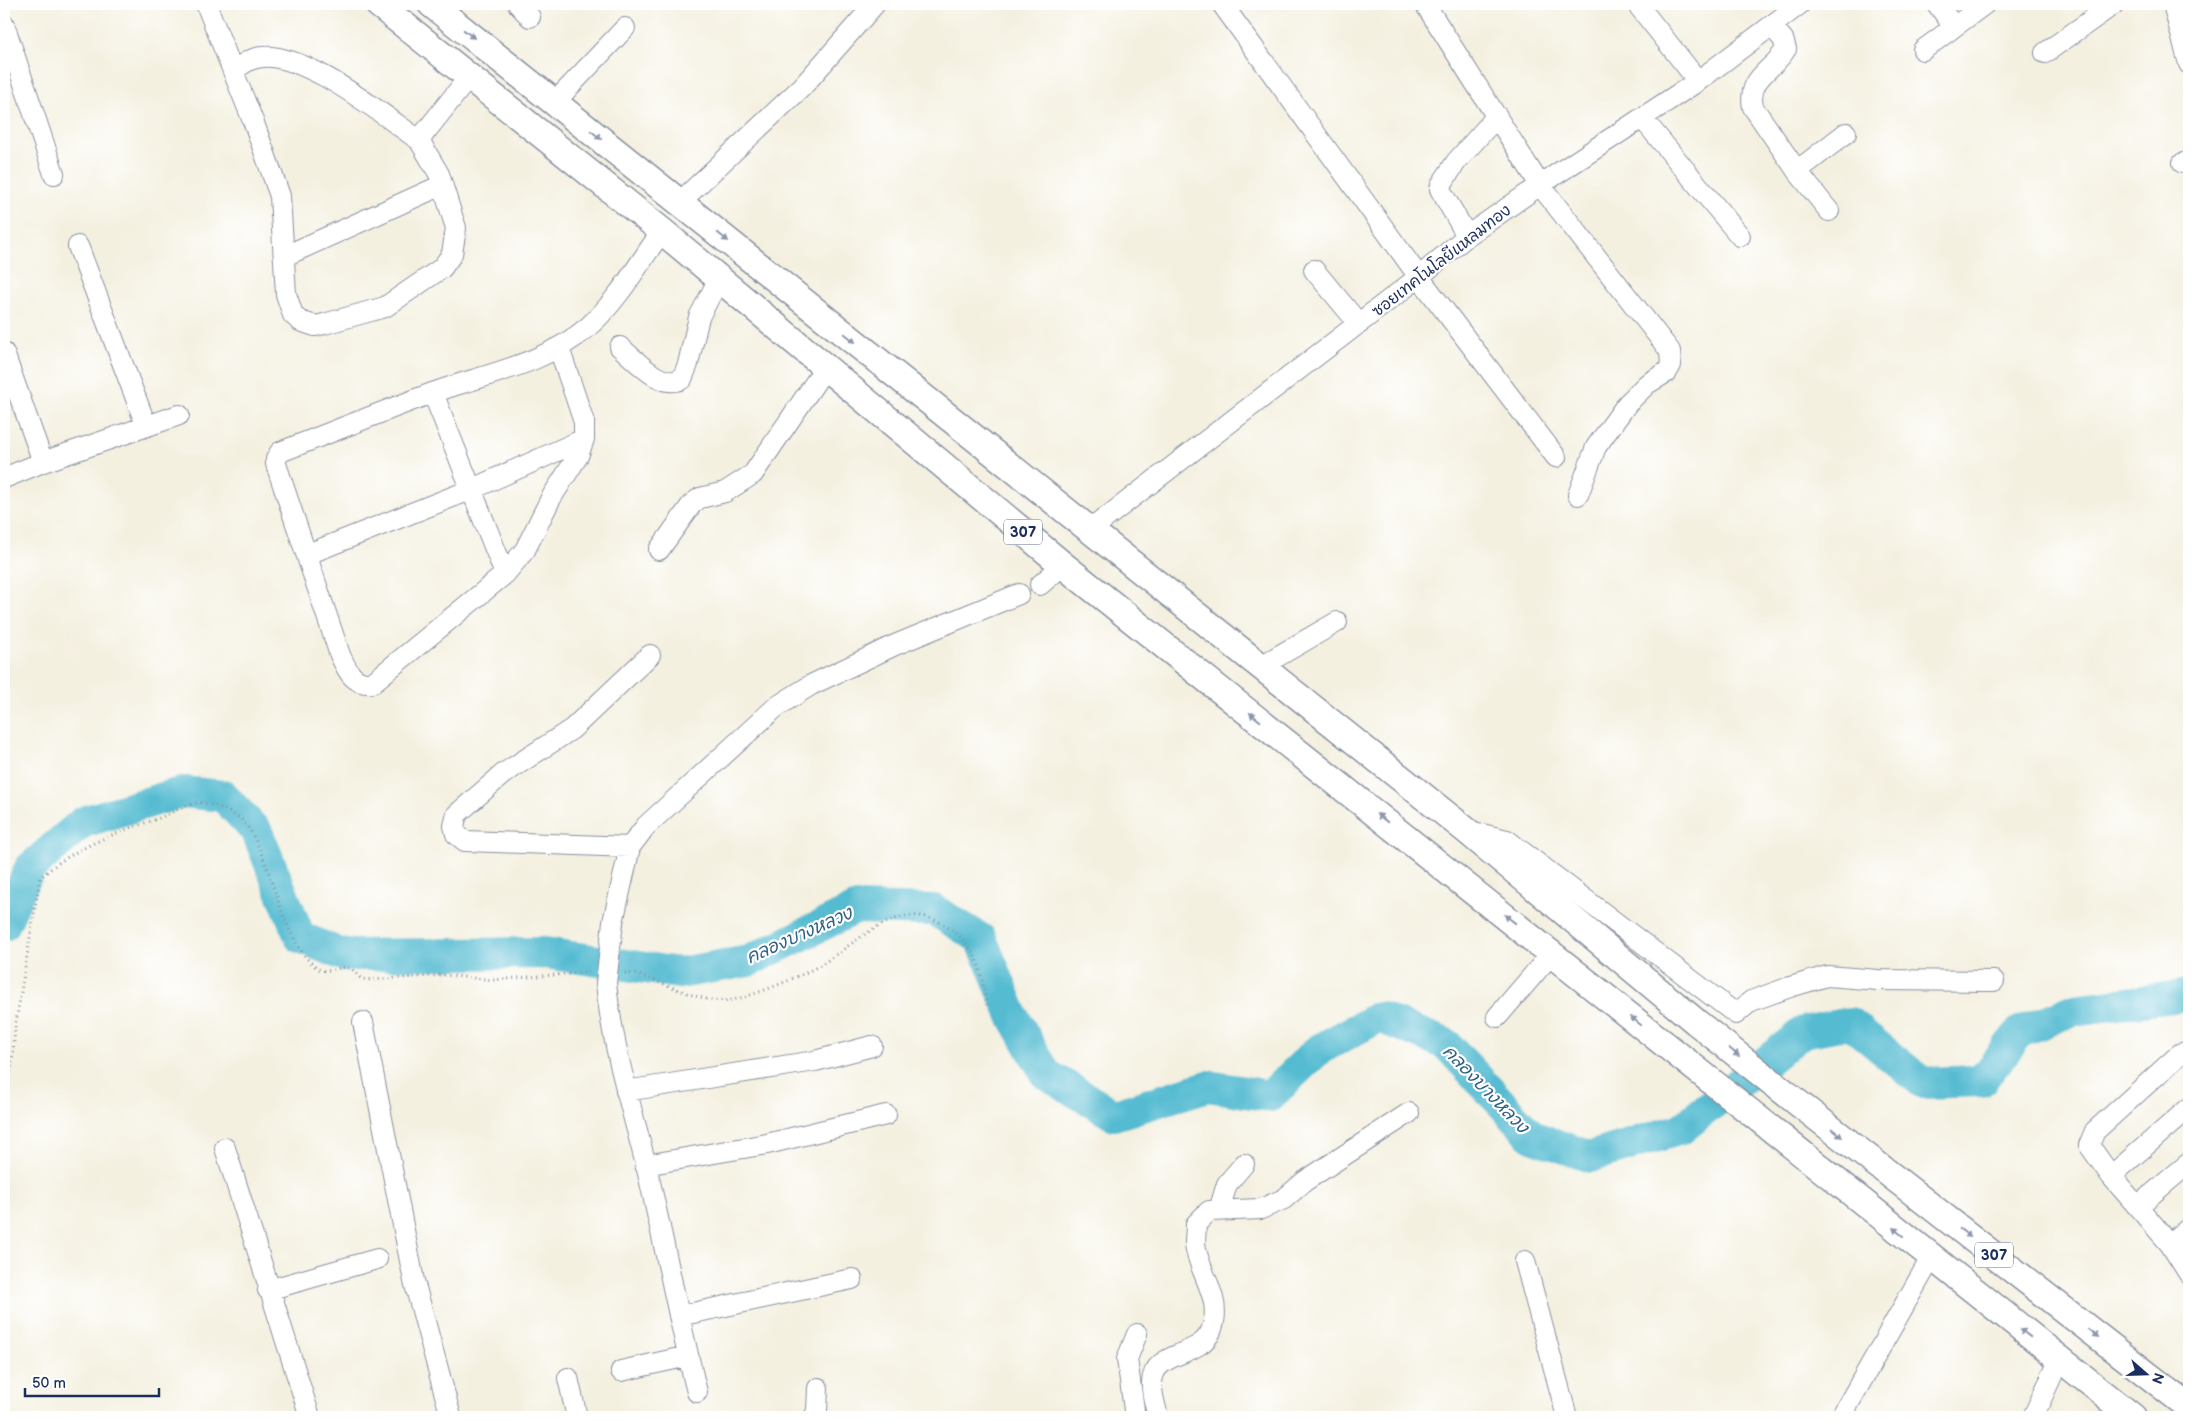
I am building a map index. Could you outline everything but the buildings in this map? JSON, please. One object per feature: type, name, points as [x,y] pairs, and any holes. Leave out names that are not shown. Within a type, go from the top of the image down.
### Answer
[{"type":"main road","name":"307","points":[[378,4],[662,231],[1063,565],[1552,953],[2059,1360],[2133,1417]]},
{"type":"main road","name":"307","points":[[438,6],[490,50],[1467,831],[1696,1022],[2189,1407]]},
{"type":"main road","points":[[469,77],[490,50]]},
{"type":"street","points":[[206,4],[280,196],[288,300],[293,315],[300,321],[315,326],[385,307],[442,268],[452,254],[456,228],[439,174],[419,140],[319,72],[290,61],[266,57],[253,58],[233,71]]},
{"type":"street","points":[[680,202],[802,87],[875,4]]},
{"type":"street","points":[[1222,4],[1419,277],[1556,457]]},
{"type":"street","points":[[1426,4],[1540,185],[1670,351],[1672,358],[1667,372],[1647,384],[1627,404],[1596,447],[1578,495]]},
{"type":"street","points":[[1637,4],[1698,81]]},
{"type":"street","name":"ซอยเทคโนโลยีแหลมทอง","points":[[1090,530],[1419,277],[1467,236],[1540,185],[1698,81],[1800,4]]},
{"type":"street","points":[[1937,4],[1954,25]]},
{"type":"street","points":[[1923,50],[1954,25],[1985,4]]},
{"type":"street","points":[[2045,53],[2114,4]]},
{"type":"street","points":[[2172,4],[2189,64]]},
{"type":"street","points":[[4,24],[54,174]]},
{"type":"street","points":[[1771,26],[1783,39],[1786,49],[1755,82],[1751,99],[1753,107],[1797,171],[1830,211]]},
{"type":"street","points":[[555,102],[625,28]]},
{"type":"street","points":[[419,140],[469,77]]},
{"type":"street","points":[[1467,236],[1440,190],[1441,185],[1456,162],[1497,116]]},
{"type":"street","points":[[1642,118],[1740,236]]},
{"type":"street","points":[[1797,171],[1846,133]]},
{"type":"street","points":[[285,256],[442,185]]},
{"type":"street","points":[[559,348],[584,422],[584,439],[578,456],[551,498],[524,550],[505,574],[372,683],[365,683],[354,679],[340,655],[308,554],[276,464],[280,452],[433,393],[541,357],[559,348],[588,327],[607,309],[662,231]]},
{"type":"street","points":[[78,246],[146,425]]},
{"type":"street","points":[[1314,270],[1358,324]]},
{"type":"street","points":[[620,347],[666,382],[682,378],[688,364],[699,317],[719,279]]},
{"type":"street","points":[[4,353],[43,462]]},
{"type":"street","points":[[659,550],[692,504],[700,498],[725,492],[753,474],[825,368]]},
{"type":"street","points":[[433,393],[505,574]]},
{"type":"street","points":[[4,478],[43,462],[179,415]]},
{"type":"street","points":[[308,554],[470,490],[584,439]]},
{"type":"street","points":[[1040,585],[1063,565]]},
{"type":"street","points":[[697,1392],[646,1165],[626,1091],[610,1019],[607,976],[613,922],[630,846],[646,826],[783,702],[810,685],[849,666],[1019,594]]},
{"type":"street","points":[[1262,666],[1337,622]]},
{"type":"street","points":[[630,846],[465,841],[456,834],[454,826],[457,814],[503,774],[572,729],[650,655]]},
{"type":"street","points":[[1467,831],[1507,840],[1736,1014],[1751,1001],[1827,976],[1878,980],[1994,981]]},
{"type":"street","points":[[1497,1018],[1552,953]]},
{"type":"street","points":[[362,1022],[414,1281],[451,1417]]},
{"type":"street","points":[[626,1091],[815,1061],[872,1046]]},
{"type":"street","points":[[2189,1054],[2181,1053],[2092,1136],[2089,1145],[2111,1176],[2170,1244],[2189,1274]]},
{"type":"street","points":[[2111,1176],[2189,1108]]},
{"type":"street","points":[[1158,1417],[1152,1384],[1155,1370],[1163,1362],[1202,1345],[1211,1332],[1214,1300],[1195,1244],[1196,1224],[1209,1211],[1261,1209],[1284,1199],[1305,1181],[1409,1113]]},
{"type":"street","points":[[646,1165],[766,1144],[886,1115]]},
{"type":"street","points":[[225,1148],[268,1290],[310,1417]]},
{"type":"street","points":[[2138,1206],[2189,1163]]},
{"type":"street","points":[[1220,1210],[1227,1184],[1244,1164]]},
{"type":"street","points":[[2170,1244],[2189,1228]]},
{"type":"street","points":[[1841,1417],[1931,1258]]},
{"type":"street","points":[[268,1290],[377,1259]]},
{"type":"street","points":[[1525,1261],[1567,1417]]},
{"type":"street","points":[[679,1316],[852,1279]]},
{"type":"street","points":[[1135,1417],[1127,1359],[1137,1334]]},
{"type":"street","points":[[621,1371],[688,1356]]},
{"type":"street","points":[[2034,1417],[2059,1360]]},
{"type":"street","points":[[568,1378],[577,1417]]},
{"type":"street","points":[[814,1417],[818,1388]]},
{"type":"path","points":[[4,1085],[9,1079],[12,1064],[15,1028],[40,878],[55,864],[130,827],[168,815],[197,803],[214,805],[229,812],[244,822],[250,830],[268,869],[294,939],[300,950],[318,970],[328,972],[351,969],[362,980],[444,975],[492,980],[639,974],[712,1001],[732,1000],[758,992],[821,964],[867,933],[895,918],[912,914],[936,920],[958,934],[974,955],[987,1005]]},
{"type":"waterway","name":"คลองบางหลวง","points":[[4,925],[30,868],[83,822],[183,792],[223,796],[257,832],[300,937],[343,955],[545,953],[679,973],[749,961],[857,908],[934,910],[981,939],[1013,1016],[1046,1074],[1114,1115],[1208,1086],[1270,1096],[1318,1050],[1379,1017],[1446,1044],[1532,1136],[1590,1157],[1681,1129],[1803,1032],[1850,1023],[1923,1083],[1981,1081],[2020,1032],[2073,1010],[2189,995]]}]
